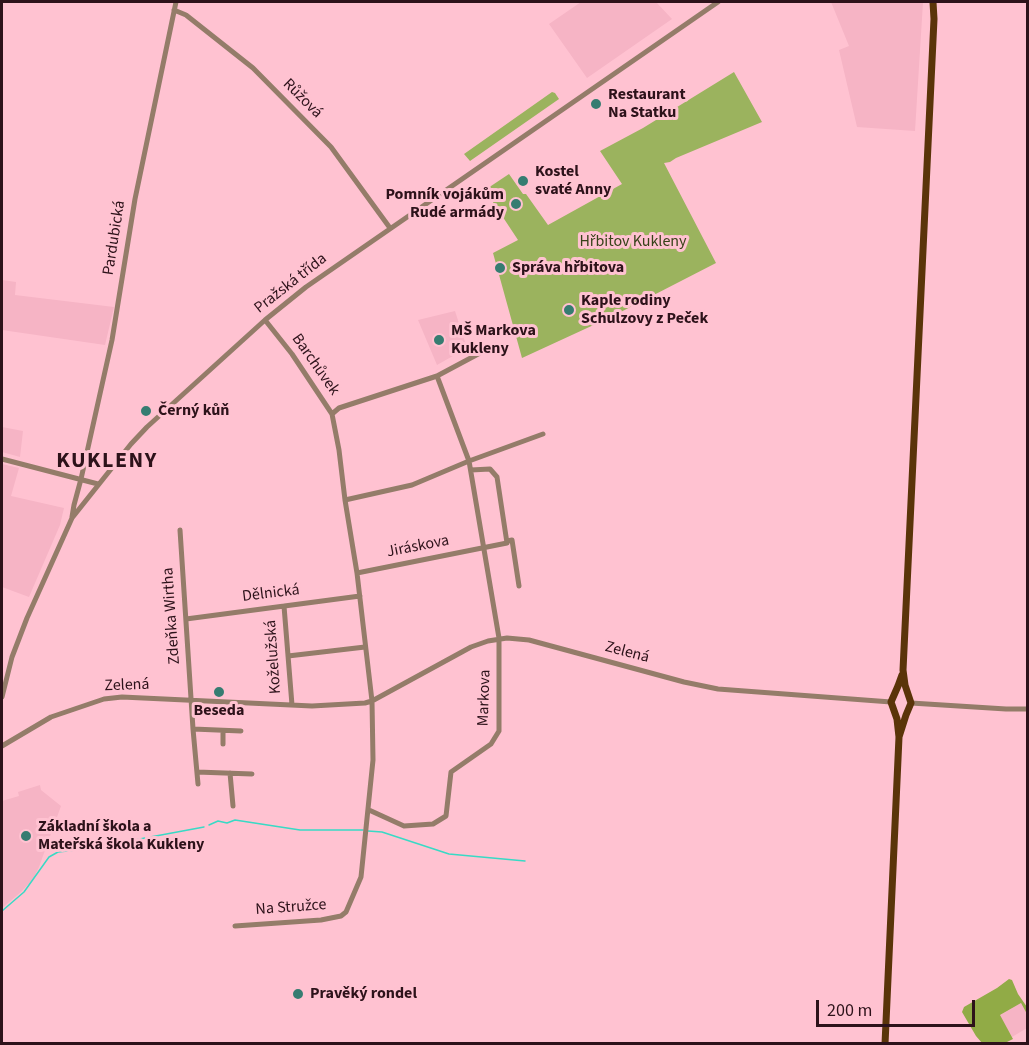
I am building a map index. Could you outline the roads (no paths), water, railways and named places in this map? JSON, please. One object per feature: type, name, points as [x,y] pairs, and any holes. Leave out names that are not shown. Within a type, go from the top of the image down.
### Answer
[{"type":"main road","points":[[899,737],[910,706],[903,670],[935,2]]},
{"type":"main road","points":[[885,1044],[899,737],[892,702],[903,670]]},
{"type":"main road","points":[[892,702],[902,692],[907,695]]},
{"type":"main road","points":[[892,702],[901,713],[907,711],[910,706]]},
{"type":"street","name":"Pardubická","points":[[72,518],[112,340],[135,199],[176,2]]},
{"type":"street","name":"Pražská třída","points":[[2,697],[12,657],[27,618],[72,518],[147,427],[265,320],[306,287],[718,2]]},
{"type":"street","name":"Růžová","points":[[174,10],[186,15],[253,68],[331,147],[390,228]]},
{"type":"street","name":"Barchůvek","points":[[265,320],[292,354],[332,414],[346,503]]},
{"type":"street","points":[[332,414],[339,408],[437,376],[495,345]]},
{"type":"street","name":"Markova","points":[[369,810],[404,826],[433,824],[447,816],[451,772],[491,744],[499,731],[499,638],[471,470],[437,376]]},
{"type":"street","points":[[369,810],[373,760],[372,701],[346,503],[412,485],[543,434]]},
{"type":"street","points":[[2,459],[98,484]]},
{"type":"street","points":[[471,470],[490,469],[497,477],[507,541]]},
{"type":"street","name":"Zdeňka Wirtha","points":[[180,530],[198,784]]},
{"type":"street","points":[[484,548],[512,540],[519,586]]},
{"type":"street","name":"Jiráskova","points":[[357,573],[484,548]]},
{"type":"street","name":"Dělnická","points":[[186,619],[360,596]]},
{"type":"street","name":"Koželužská","points":[[284,606],[292,705]]},
{"type":"street","name":"Zelená","points":[[2,746],[51,717],[104,699],[122,697],[312,706],[372,701],[463,651],[499,638],[529,640],[672,679],[718,688],[892,702]]},
{"type":"street","points":[[288,656],[365,647]]},
{"type":"street","points":[[910,706],[1028,709]]},
{"type":"street","points":[[193,729],[241,731]]},
{"type":"street","points":[[223,730],[224,744]]},
{"type":"street","points":[[197,772],[252,774]]},
{"type":"street","points":[[230,773],[233,806]]},
{"type":"street","name":"Na Stružce","points":[[235,926],[321,920],[334,918],[346,912],[361,877],[369,810]]},
{"type":"waterway","points":[[209,825],[218,821],[227,823],[235,820],[300,830],[363,830]]},
{"type":"waterway","points":[[2,911],[24,892],[49,857],[58,852],[204,827]]},
{"type":"waterway","points":[[368,831],[382,832],[449,854],[525,861]]},
{"type":"place","name":"Restaurant Na Statku","points":[[596,104]]},
{"type":"place","name":"Kostel svaté Anny","points":[[523,181]]},
{"type":"place","name":"Pomník vojákům Rudé armády","points":[[516,204]]},
{"type":"place","name":"Správa hřbitova","points":[[500,268]]},
{"type":"place","name":"Kaple rodiny Schulzovy z Peček","points":[[569,310]]},
{"type":"place","name":"MŠ Markova Kukleny","points":[[439,340]]},
{"type":"place","name":"Černý kůň","points":[[146,411]]},
{"type":"place","name":"Beseda","points":[[219,692]]},
{"type":"place","name":"Základní škola a Mateřská škola Kukleny","points":[[26,836]]},
{"type":"place","name":"Pravěký rondel","points":[[298,994]]},
{"type":"district","name":"KUKLENY","points":[[107,462]]},
{"type":"park label","name":"Hřbitov Kukleny","points":[[633,242]]}]
